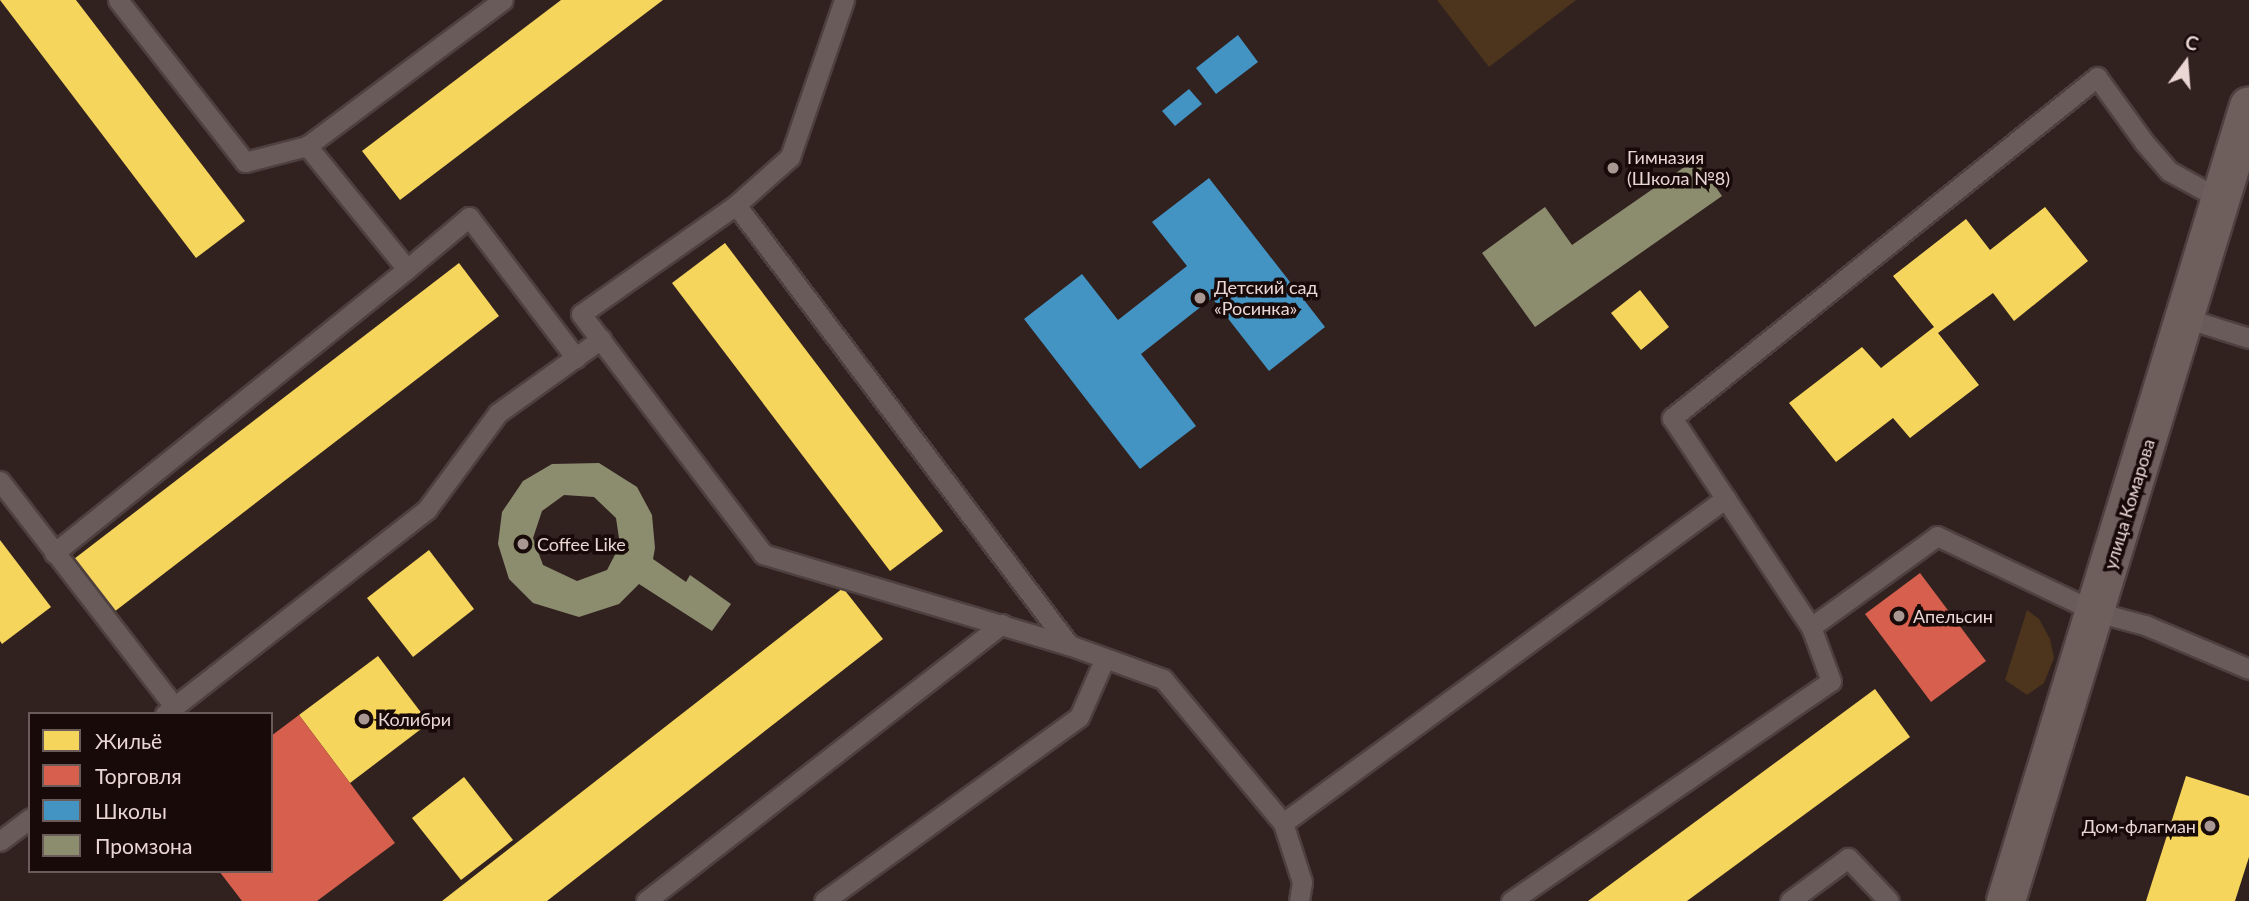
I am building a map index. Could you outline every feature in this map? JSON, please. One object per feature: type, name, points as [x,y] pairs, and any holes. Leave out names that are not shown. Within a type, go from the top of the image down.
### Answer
[{"type":"street","name":"улица Комарова","points":[[2006,901],[2249,106]]},
{"type":"lane","points":[[118,0],[245,162],[307,146],[503,0]]},
{"type":"lane","points":[[844,0],[790,157],[736,205],[581,314],[763,554],[1002,624],[1163,679],[1283,823],[1302,882],[1299,901]]},
{"type":"lane","points":[[1511,901],[1830,681],[1811,627],[1672,418],[2097,77],[2144,142],[2169,171],[2220,199]]},
{"type":"lane","points":[[307,146],[407,269]]},
{"type":"lane","points":[[736,205],[1069,645]]},
{"type":"lane","points":[[54,553],[469,217],[576,358]]},
{"type":"lane","points":[[2185,318],[2249,338]]},
{"type":"lane","points":[[0,481],[169,710],[427,509],[498,413],[601,339]]},
{"type":"lane","points":[[1283,823],[1727,498]]},
{"type":"lane","points":[[1811,627],[1937,536],[2096,612],[2144,625],[2249,669]]},
{"type":"lane","points":[[646,901],[1002,624]]},
{"type":"lane","points":[[824,901],[1079,717],[1105,658]]},
{"type":"lane","points":[[0,842],[28,820]]},
{"type":"lane","points":[[1790,901],[1848,858],[1889,901]]},
{"type":"shaded area","points":[[1437,0],[1576,0],[1489,67]]},
{"type":"shaded area","points":[[2027,610],[2039,619],[2050,639],[2054,658],[2044,683],[2027,695],[2005,680]]},
{"type":"building: Жильё","points":[[0,0],[76,0],[245,221],[196,258]]},
{"type":"building: Жильё","points":[[561,0],[663,0],[400,200],[362,151]]},
{"type":"building: Жильё","points":[[2045,207],[2088,261],[2014,321],[1993,293],[1938,333],[1979,385],[1910,438],[1893,418],[1836,462],[1789,403],[1862,347],[1881,368],[1934,327],[1893,276],[1966,219],[1990,250]]},
{"type":"building: Жильё","points":[[725,243],[943,531],[890,571],[672,283]]},
{"type":"building: Жильё","points":[[459,263],[499,316],[114,612],[74,559]]},
{"type":"building: Жильё","points":[[1640,290],[1669,327],[1641,350],[1611,313]]},
{"type":"building: Жильё","points":[[0,540],[51,607],[2,644],[0,641]]},
{"type":"building: Жильё","points":[[429,550],[474,609],[413,657],[367,598]]},
{"type":"building: Жильё","points":[[843,588],[883,639],[547,901],[442,901]]},
{"type":"building: Жильё","name":"Колибри","points":[[378,656],[429,723],[350,783],[299,715]]},
{"type":"building: Жильё","points":[[1875,689],[1910,737],[1687,901],[1588,901]]},
{"type":"building: Жильё","name":"Дом-флагман","points":[[2186,776],[2249,796],[2249,857],[2235,901],[2146,901]]},
{"type":"building: Жильё","points":[[464,777],[513,840],[461,880],[412,818]]},
{"type":"building: Торговля","points":[[1920,573],[1986,661],[1931,702],[1865,614]]},
{"type":"building: Торговля","points":[[299,715],[395,843],[317,901],[242,901],[221,873],[273,873],[273,734]]},
{"type":"building: Школы","points":[[1238,35],[1258,62],[1216,94],[1196,68]]},
{"type":"building: Школы","points":[[1189,89],[1202,104],[1175,126],[1162,111]]},
{"type":"building: Школы","points":[[1209,178],[1325,327],[1269,371],[1212,298],[1141,354],[1196,426],[1140,469],[1024,319],[1082,274],[1118,320],[1187,266],[1152,222]]},
{"type":"building: Промзона","points":[[1696,159],[1722,196],[1535,327],[1482,253],[1545,207],[1572,245]]},
{"type":"building: Промзона","points":[[599,463],[637,487],[652,515],[655,548],[653,559],[686,582],[690,575],[731,604],[712,631],[639,584],[619,604],[579,617],[533,603],[509,579],[498,544],[502,512],[523,481],[552,464]],"holes":[[[564,495],[594,497],[616,518],[620,545],[607,570],[577,581],[543,565],[533,538],[542,511]]]},
{"type":"place","name":"Гимназия (Школа №8)","points":[[1613,168]]},
{"type":"place","name":"Детский сад «Росинка»","points":[[1200,298]]},
{"type":"place","name":"Coffee Like","points":[[523,544]]},
{"type":"place","name":"Апельсин","points":[[1899,616]]},
{"type":"place","name":"Колибри","points":[[364,719]]},
{"type":"place","name":"Дом-флагман","points":[[2210,826]]}]
